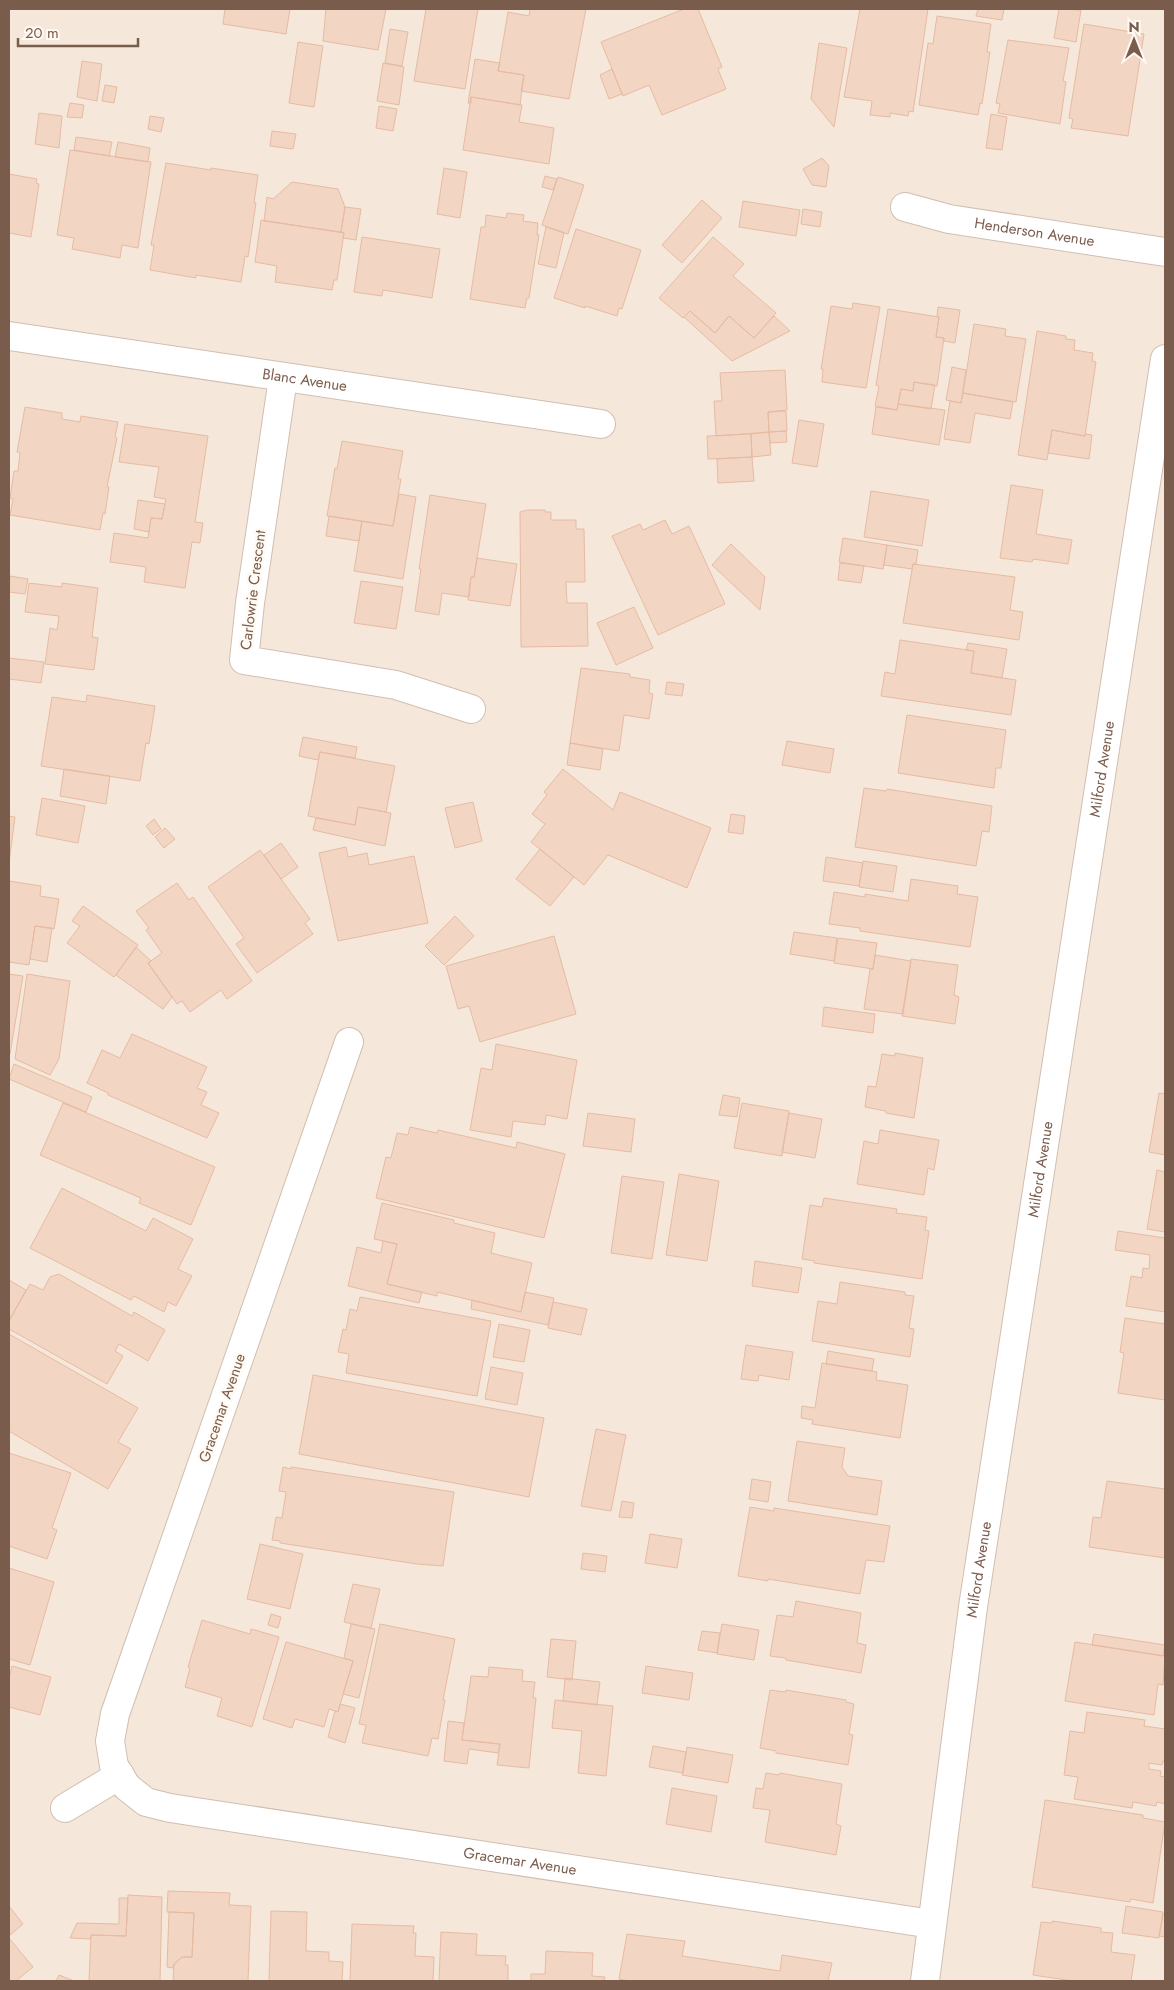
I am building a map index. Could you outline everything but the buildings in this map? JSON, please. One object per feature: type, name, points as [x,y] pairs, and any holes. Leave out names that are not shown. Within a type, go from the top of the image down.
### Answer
[{"type":"street","name":"Henderson Avenue","points":[[905,207],[949,219],[1165,252]]},
{"type":"street","name":"Blanc Avenue","points":[[9,336],[601,424]]},
{"type":"street","name":"Milford Avenue","points":[[925,1981],[972,1607],[1165,359]]},
{"type":"street","name":"Carlowrie Crescent","points":[[284,378],[250,603],[244,660],[396,685],[471,709]]},
{"type":"street","name":"Gracemar Avenue","points":[[349,1042],[116,1714],[110,1741],[114,1766],[127,1787],[146,1802],[170,1808],[932,1924]]},
{"type":"street","points":[[65,1808],[120,1775]]},
{"type":"shaded area","points":[[9,9],[1165,9],[1165,1981],[9,1981]]}]
